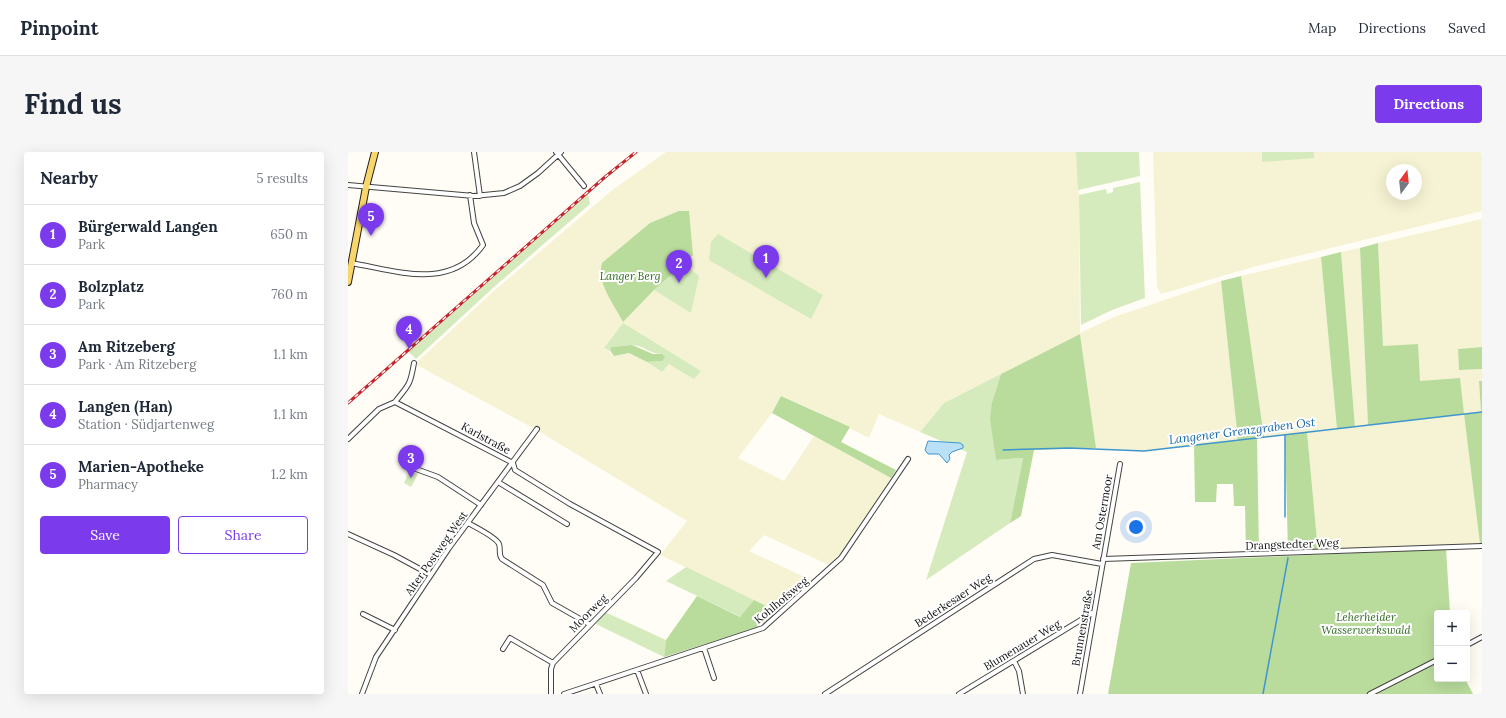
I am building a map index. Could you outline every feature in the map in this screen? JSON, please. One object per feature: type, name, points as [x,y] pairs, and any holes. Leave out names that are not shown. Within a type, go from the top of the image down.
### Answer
[{"type":"main road","points":[[348,282],[366,187],[375,152]]},
{"type":"street","points":[[474,152],[480,196]]},
{"type":"street","points":[[348,185],[470,196],[504,193],[520,186],[538,173],[558,153],[584,186]]},
{"type":"street","points":[[351,263],[420,275],[452,271],[462,267],[483,245],[474,223],[470,196]]},
{"type":"street","points":[[348,439],[379,409],[395,402],[407,389],[411,381],[414,363]]},
{"type":"street","name":"Karlstraße","points":[[395,402],[513,463],[515,470],[536,484],[658,552]]},
{"type":"street","name":"Alter Postweg West","points":[[362,694],[376,657],[431,575],[537,429]]},
{"type":"street","name":"Kohlhofsweg","points":[[564,694],[763,628],[831,569],[851,545],[908,459]]},
{"type":"street","name":"Am Ostermoor","points":[[1102,564],[1120,464]]},
{"type":"street","points":[[405,465],[438,477],[481,505]]},
{"type":"street","points":[[498,482],[567,524]]},
{"type":"street","points":[[468,523],[497,541],[500,546],[500,556],[502,559],[543,585],[552,603],[589,624]]},
{"type":"street","points":[[348,534],[400,558],[431,575]]},
{"type":"street","name":"Drangstedter Weg","points":[[1103,559],[1482,546]]},
{"type":"street","name":"Moorweg","points":[[553,663],[589,624],[636,578],[658,552]]},
{"type":"street","name":"Bederkesaer Weg","points":[[825,694],[1034,559],[1052,555],[1102,564]]},
{"type":"street","name":"Brunnenstraße","points":[[1080,694],[1102,564]]},
{"type":"street","name":"Blumenauer Weg","points":[[959,694],[1094,612]]},
{"type":"street","points":[[363,614],[395,630]]},
{"type":"street","points":[[1470,643],[1482,637]]},
{"type":"street","points":[[503,649],[510,638],[553,663],[551,669],[551,694]]},
{"type":"street","points":[[704,648],[714,678]]},
{"type":"street","points":[[1014,661],[1020,671],[1023,694]]},
{"type":"street","points":[[1370,694],[1434,662]]},
{"type":"street","points":[[637,670],[646,694]]},
{"type":"street","points":[[596,684],[600,694]]},
{"type":"shaded area","points":[[666,152],[1076,152],[1079,195],[1080,333],[1114,317],[1221,281],[1238,440],[1144,451],[1096,448],[1080,334],[944,403],[920,432],[879,414],[869,438],[816,411],[781,396],[772,413],[738,458],[784,481],[814,436],[891,478],[850,544],[829,565],[764,535],[749,551],[813,581],[778,612],[660,555],[687,521],[535,429],[415,364],[495,290],[611,191]],"holes":[[[650,223],[693,254],[683,263],[698,276],[691,312],[654,290],[623,321],[631,240]],[[623,324],[701,371],[669,364],[662,372],[629,353],[614,356],[604,348]]]},
{"type":"shaded area","points":[[1153,152],[1262,152],[1314,158],[1314,152],[1482,152],[1482,211],[1253,267],[1161,294],[1157,287]]},
{"type":"shaded area","points":[[1482,219],[1482,347],[1458,349],[1459,370],[1482,369],[1482,381],[1479,381],[1481,412],[1464,414],[1480,544],[1318,551],[1307,432],[1264,437],[1241,276],[1321,257],[1337,428],[1355,427],[1341,252],[1360,248],[1368,425],[1419,381],[1383,346],[1378,243]]},
{"type":"green space","points":[[1076,152],[1139,152],[1140,176],[1078,190]]},
{"type":"green space","points":[[1262,152],[1314,152],[1314,158],[1262,162]]},
{"type":"green space","points":[[1140,182],[1145,298],[1112,310],[1081,325],[1079,195],[1106,189],[1107,194],[1113,192],[1113,188]]},
{"type":"green space","points":[[588,194],[590,204],[494,287],[416,359],[409,352]]},
{"type":"green space","name":"Langer Berg","points":[[679,211],[689,211],[693,255],[654,290],[623,322],[607,293],[601,278],[602,263],[650,223]]},
{"type":"green space","points":[[718,234],[823,295],[811,319],[709,260],[711,242]]},
{"type":"green space","points":[[1378,243],[1383,346],[1418,344],[1420,381],[1460,378],[1464,414],[1368,425],[1360,248]]},
{"type":"green space","points":[[1341,252],[1355,427],[1337,429],[1321,257]]},
{"type":"green space","points":[[683,263],[699,276],[691,313],[654,290]]},
{"type":"green space","points":[[1241,276],[1264,437],[1257,438],[1259,553],[1246,553],[1245,506],[1234,506],[1233,484],[1217,484],[1216,502],[1195,502],[1194,445],[1238,440],[1221,281]]},
{"type":"green space","points":[[623,323],[701,371],[694,379],[669,364],[662,372],[647,362],[662,361],[662,354],[635,346],[612,347],[611,352],[604,348]]},
{"type":"green space","points":[[1080,334],[1096,448],[1034,450],[1021,516],[1010,523],[1023,458],[996,460],[990,419],[992,402],[1001,374]]},
{"type":"green space","points":[[632,345],[653,354],[662,354],[665,357],[662,361],[647,362],[629,353],[614,356],[611,352],[611,347]]},
{"type":"green space","points":[[1482,347],[1482,369],[1459,370],[1458,349]]},
{"type":"green space","points":[[1001,374],[992,402],[996,460],[1023,458],[1010,523],[926,580],[967,452],[920,432],[944,403]]},
{"type":"green space","points":[[1479,381],[1482,381],[1482,544],[1480,544],[1464,414],[1481,412]]},
{"type":"green space","points":[[781,396],[850,427],[841,442],[896,470],[891,478],[772,413]]},
{"type":"green space","points":[[1307,432],[1318,551],[1288,552],[1285,435]]},
{"type":"green space","points":[[410,470],[418,474],[411,487],[404,483]]},
{"type":"green space","name":"Leherheider Wasserwerkswald","points":[[1446,549],[1450,610],[1434,610],[1434,682],[1467,682],[1473,694],[1108,694],[1131,563]]},
{"type":"green space","points":[[686,567],[754,600],[741,617],[666,581]]},
{"type":"green space","points":[[697,596],[740,617],[754,600],[778,612],[756,628],[664,657],[666,640]]},
{"type":"green space","points":[[605,612],[666,640],[664,657],[596,624]]},
{"type":"water","points":[[928,441],[960,443],[963,445],[963,448],[952,452],[949,455],[950,459],[947,463],[939,454],[928,454],[925,450]]},
{"type":"waterway","name":"Langener Grenzgraben Ost","points":[[1003,450],[1069,448],[1144,451],[1482,412]]},
{"type":"waterway","points":[[1285,435],[1285,517]]},
{"type":"waterway","points":[[1263,694],[1288,558]]},
{"type":"railway","points":[[348,403],[605,177],[636,152]]},
{"type":"place","name":"Marien-Apotheke","points":[[371,236]]},
{"type":"place","name":"Bürgerwald Langen","points":[[766,278]]},
{"type":"place","name":"Bolzplatz","points":[[679,283]]},
{"type":"place","name":"Langen (Han)","points":[[409,349]]},
{"type":"place","name":"Am Ritzeberg","points":[[411,478]]}]
